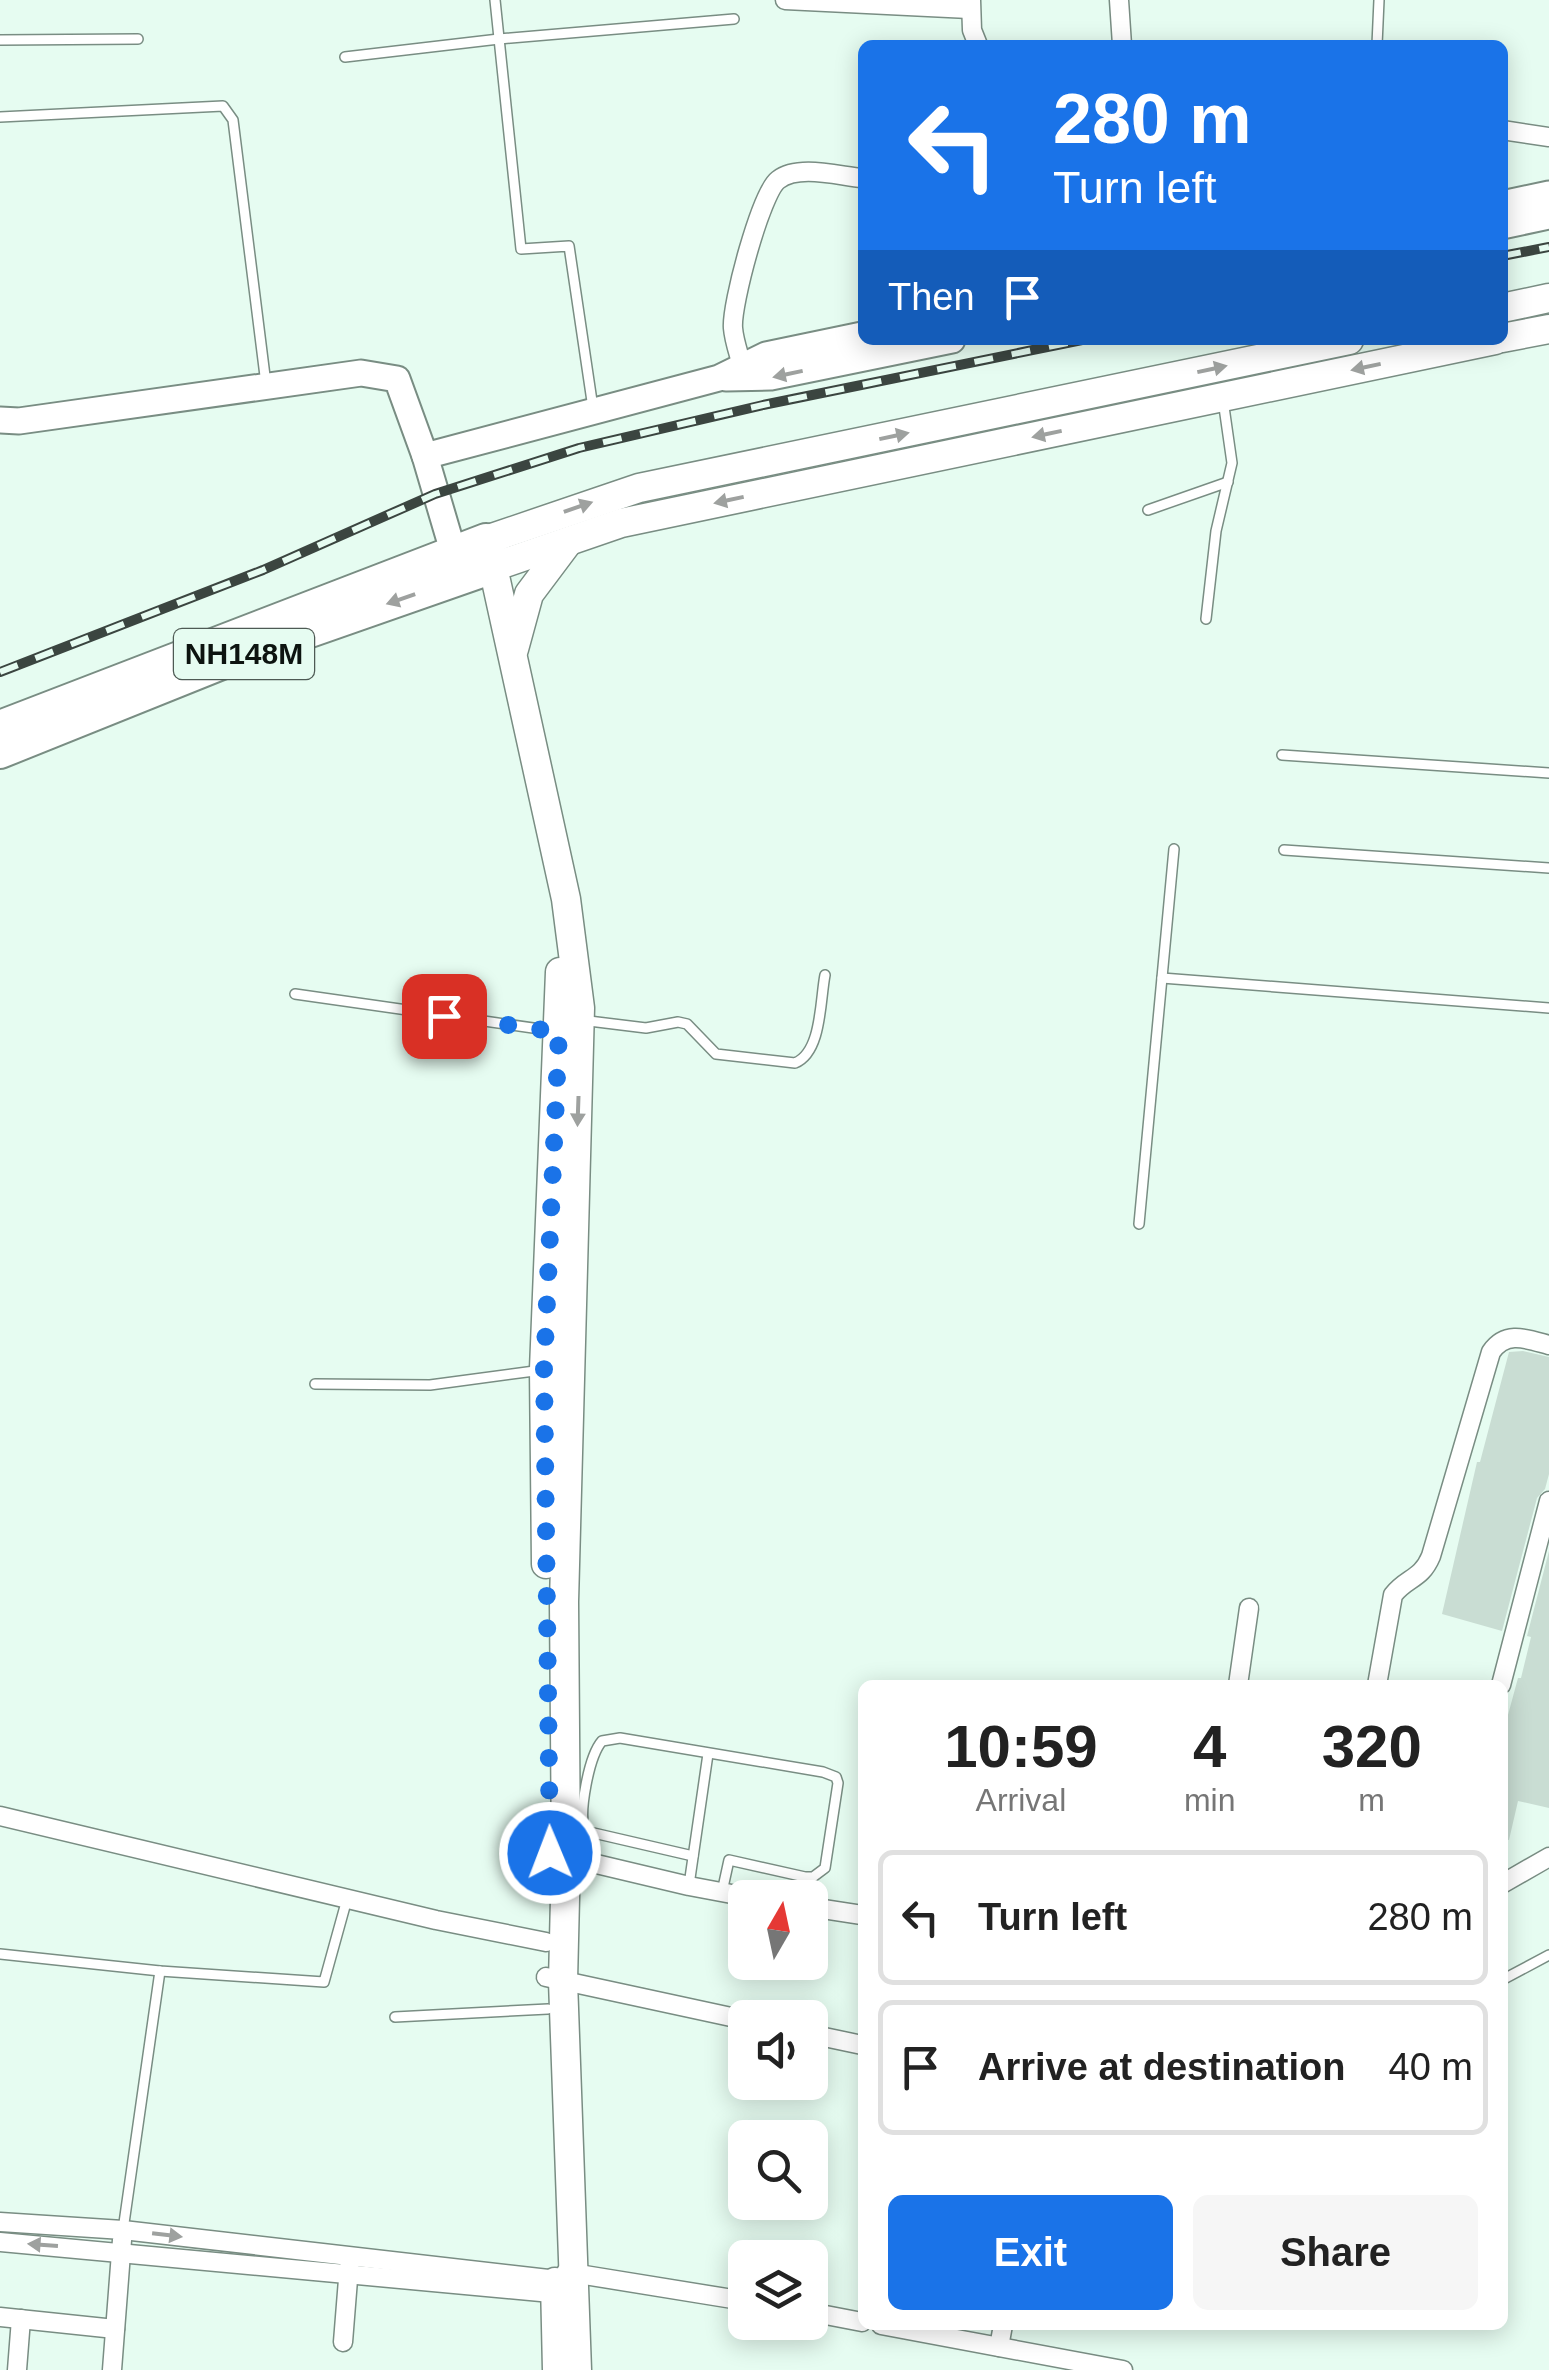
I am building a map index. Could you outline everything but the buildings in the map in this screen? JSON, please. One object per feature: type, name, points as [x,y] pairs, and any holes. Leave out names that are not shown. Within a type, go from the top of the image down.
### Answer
[{"type":"highway","name":"NH148M","points":[[0,727],[474,555]]},
{"type":"highway","name":"NH148M","points":[[0,752],[244,654],[474,555]]},
{"type":"main road","points":[[1508,307],[1549,298]]},
{"type":"main road","points":[[1508,337],[1549,329]]},
{"type":"main road","points":[[474,555],[639,488],[1325,345]]},
{"type":"main road","points":[[474,555],[569,541],[621,523],[1470,345]]},
{"type":"main road","points":[[512,654],[530,594],[569,541]]},
{"type":"main road","points":[[474,555],[512,654],[566,899],[544,1369],[558,1855],[546,1942],[555,1979],[548,2008],[565,2282],[578,2370]]},
{"type":"main road","points":[[474,555],[536,828],[560,972],[564,1583],[555,1979],[565,2282],[556,2370]]},
{"type":"street","points":[[785,0],[970,4],[977,40]]},
{"type":"street","points":[[1120,0],[1122,40]]},
{"type":"street","points":[[1508,131],[1549,138]]},
{"type":"street","points":[[731,372],[732,326],[742,272],[767,194],[778,179],[797,172],[858,178]]},
{"type":"street","points":[[1508,203],[1549,194]]},
{"type":"street","points":[[1508,225],[1549,216]]},
{"type":"street","points":[[425,456],[731,372],[766,354],[858,336]]},
{"type":"street","points":[[731,372],[771,378],[928,345]]},
{"type":"street","points":[[0,420],[361,373],[397,380],[425,456],[474,555]]},
{"type":"street","points":[[1377,1680],[1393,1595],[1419,1577],[1431,1556],[1491,1352],[1504,1339],[1514,1337],[1549,1344]]},
{"type":"street","points":[[1502,1680],[1549,1501]]},
{"type":"street","points":[[1239,1680],[1250,1608]]},
{"type":"street","points":[[0,1816],[546,1942]]},
{"type":"street","points":[[558,1855],[728,1893]]},
{"type":"street","points":[[1508,1880],[1549,1856]]},
{"type":"street","points":[[828,1910],[858,1914]]},
{"type":"street","points":[[555,1979],[728,2016]]},
{"type":"street","points":[[828,2038],[858,2044]]},
{"type":"street","points":[[0,2222],[123,2230],[350,2266]]},
{"type":"street","points":[[112,2370],[123,2230]]},
{"type":"street","points":[[0,2242],[565,2282],[728,2300]]},
{"type":"street","points":[[344,2342],[350,2266]]},
{"type":"street","points":[[828,2315],[858,2321]]},
{"type":"street","points":[[0,2316],[115,2329]]},
{"type":"street","points":[[17,2370],[21,2319]]},
{"type":"street","points":[[908,2330],[1123,2370]]},
{"type":"street","points":[[999,2347],[1002,2330]]},
{"type":"lane","points":[[495,0],[521,249],[569,246],[594,411]]},
{"type":"lane","points":[[1377,40],[1379,0]]},
{"type":"lane","points":[[345,57],[734,19]]},
{"type":"lane","points":[[0,40],[138,40]]},
{"type":"lane","points":[[0,117],[223,106],[233,120],[266,386]]},
{"type":"lane","points":[[1206,619],[1216,531],[1232,463],[1222,397]]},
{"type":"lane","points":[[1148,510],[1228,482]]},
{"type":"lane","points":[[1282,755],[1549,772]]},
{"type":"lane","points":[[1140,1224],[1174,849]]},
{"type":"lane","points":[[1284,850],[1549,868]]},
{"type":"lane","points":[[295,994],[518,1026],[646,1028],[678,1022],[688,1024],[716,1054],[795,1063],[810,1052],[825,974]]},
{"type":"lane","points":[[1162,978],[1549,1008]]},
{"type":"lane","points":[[316,1384],[430,1384],[544,1369]]},
{"type":"lane","points":[[694,1856],[596,1835],[582,1826],[592,1757],[602,1742],[620,1738],[836,1777],[821,1872],[805,1877],[729,1860],[722,1892]]},
{"type":"lane","points":[[689,1886],[708,1754]]},
{"type":"lane","points":[[0,1954],[160,1972],[324,1982],[348,1898]]},
{"type":"lane","points":[[1508,1977],[1549,1955]]},
{"type":"lane","points":[[123,2230],[160,1972]]},
{"type":"lane","points":[[395,2017],[548,2008]]},
{"type":"railway","points":[[1508,255],[1549,247]]},
{"type":"railway","points":[[0,672],[263,570],[435,494],[579,448],[763,405],[1057,345]]},
{"type":"route","points":[[444,1016],[559,1032],[544,1369],[550,1853]]}]
